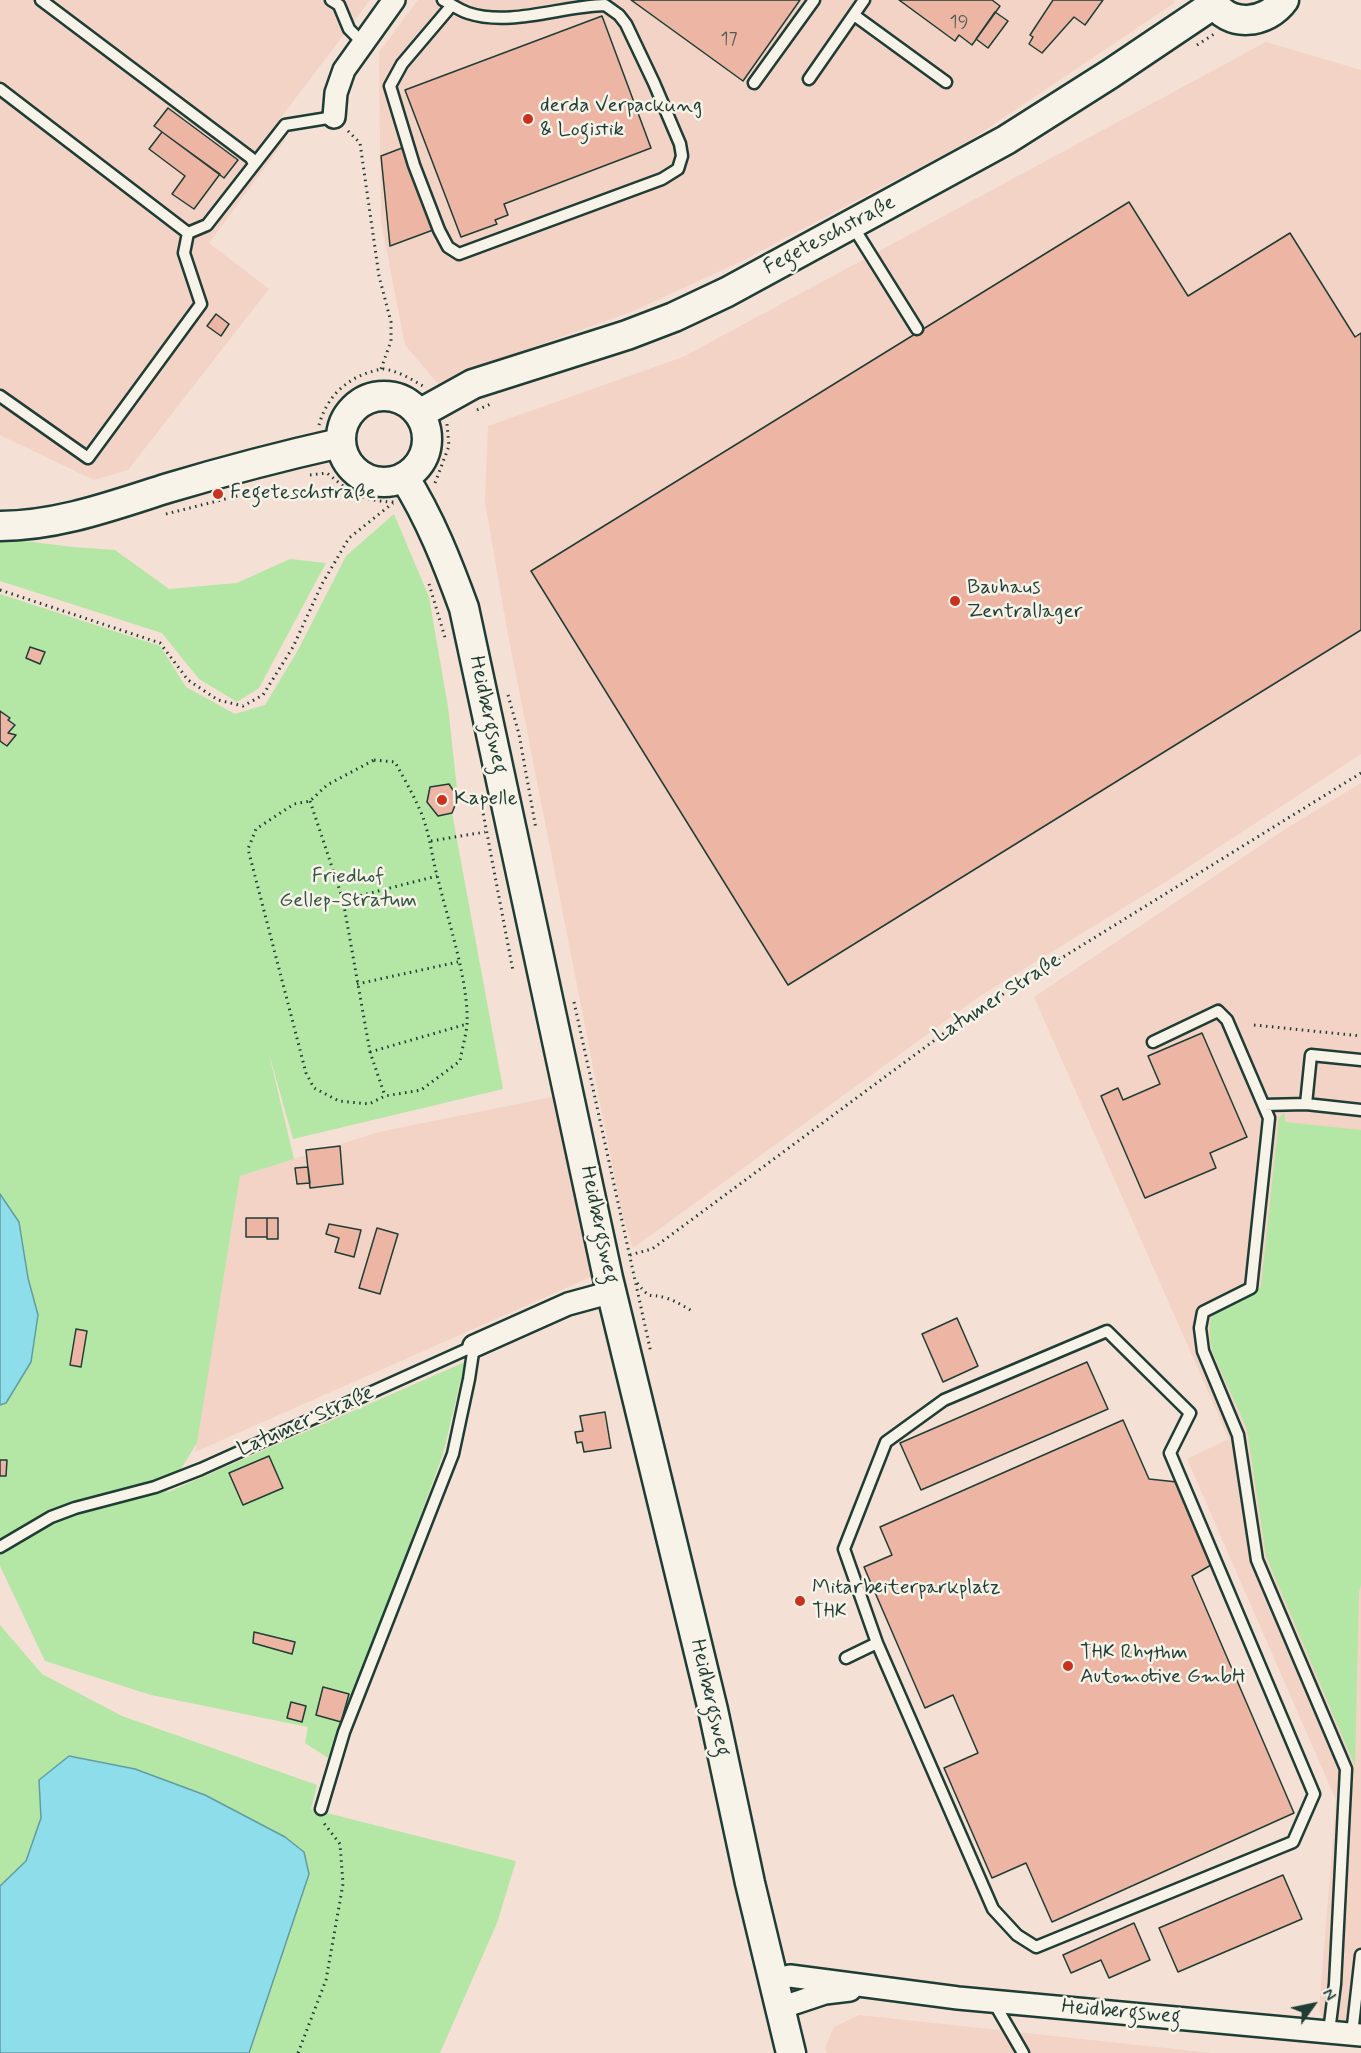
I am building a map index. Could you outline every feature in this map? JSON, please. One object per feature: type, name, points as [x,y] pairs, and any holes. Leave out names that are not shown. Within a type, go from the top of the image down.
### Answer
[{"type":"street","points":[[334,117],[336,93],[344,70],[394,0]]},
{"type":"street","points":[[1215,1],[1224,13],[1236,19],[1250,21],[1274,12],[1284,0]]},
{"type":"street","name":"Fegeteschstraße","points":[[428,408],[473,384],[627,336],[727,292],[1006,140],[1110,74],[1215,1]]},
{"type":"street","points":[[0,526],[54,521],[240,467],[329,454],[344,457],[363,477],[376,482],[390,482],[404,477],[421,461],[426,450],[427,437],[424,425],[428,408],[409,404],[396,398],[382,396],[368,398],[356,405],[347,416],[329,454]]},
{"type":"street","name":"Heidbergsweg","points":[[404,477],[415,495],[449,568],[464,608],[624,1286],[710,1698],[780,2008],[825,1993],[880,1987]]},
{"type":"street","name":"Latumer Straße","points":[[474,1346],[568,1304],[624,1286]]},
{"type":"street","name":"Heidbergsweg","points":[[773,1980],[790,1976],[993,2001],[1358,2034]]},
{"type":"street","points":[[780,2008],[791,2053]]},
{"type":"lane","points":[[41,0],[251,158],[254,164]]},
{"type":"lane","points":[[331,0],[339,5],[349,28],[363,43]]},
{"type":"lane","points":[[754,83],[814,0]]},
{"type":"lane","points":[[809,79],[864,0]]},
{"type":"lane","points":[[448,2],[466,13],[499,18],[605,5],[619,15],[626,24],[654,83],[680,144],[682,156],[678,169],[662,179],[459,254],[448,247],[439,230],[414,165],[390,86],[402,64],[448,2]]},
{"type":"lane","points":[[854,15],[946,82]]},
{"type":"lane","points":[[0,89],[188,233]]},
{"type":"lane","points":[[188,233],[207,225],[285,125],[334,117]]},
{"type":"lane","points":[[852,224],[917,329]]},
{"type":"lane","points":[[0,396],[88,458],[201,304],[184,253],[188,233]]},
{"type":"lane","points":[[1153,1042],[1218,1011],[1227,1020],[1269,1118],[1251,1288],[1203,1312],[1200,1328],[1203,1351],[1238,1435],[1257,1560],[1346,1769],[1335,1984],[1329,2032]]},
{"type":"lane","points":[[1306,1104],[1311,1055],[1361,1060]]},
{"type":"lane","points":[[1264,1105],[1306,1104],[1361,1110]]},
{"type":"lane","points":[[1107,1331],[1190,1413],[1170,1453],[1314,1794],[1293,1842],[1036,1947],[1017,1935],[993,1909],[877,1642],[844,1549],[886,1442],[944,1400],[1107,1331]]},
{"type":"lane","points":[[321,1809],[344,1732],[453,1454],[474,1346]]},
{"type":"lane","name":"Latumer Straße","points":[[0,1547],[51,1517],[75,1508],[155,1487],[201,1469],[474,1346]]},
{"type":"lane","points":[[846,1658],[877,1642]]},
{"type":"lane","points":[[1358,2034],[1361,1955]]},
{"type":"lane","points":[[993,2001],[1023,2053]]},
{"type":"path","points":[[334,117],[360,143],[379,276],[391,322],[391,341],[381,369]]},
{"type":"path","points":[[0,590],[160,643],[188,680],[218,700],[243,706],[263,695],[293,647],[322,584],[349,538],[394,502],[372,501],[354,494],[329,454],[319,427],[323,411],[345,384],[361,375],[381,369],[408,376],[425,387],[428,408]]},
{"type":"path","points":[[305,475],[329,454]]},
{"type":"path","points":[[164,515],[241,495],[263,485]]},
{"type":"path","points":[[426,575],[447,642]]},
{"type":"path","points":[[374,759],[395,762],[419,808],[431,841],[458,962],[467,1024],[460,1060],[421,1090],[385,1096],[369,1104],[339,1101],[314,1088],[306,1073],[248,849],[256,829],[294,804],[310,801],[327,785],[374,759]]},
{"type":"path","name":"Latumer Straße","points":[[630,1255],[652,1249],[966,1017],[1361,773]]},
{"type":"path","points":[[480,798],[513,971]]},
{"type":"path","points":[[310,801],[343,900],[370,1052],[385,1096]]},
{"type":"path","points":[[431,841],[486,832]]},
{"type":"path","points":[[343,900],[437,876]]},
{"type":"path","points":[[357,984],[458,962]]},
{"type":"path","points":[[573,998],[630,1255],[624,1286],[653,1362]]},
{"type":"path","points":[[370,1052],[467,1024]]},
{"type":"path","points":[[1254,1025],[1361,1036]]},
{"type":"path","points":[[624,1286],[647,1295],[664,1297],[694,1312]]},
{"type":"path","points":[[298,2053],[326,1980],[343,1884],[340,1844],[319,1817],[321,1809]]},
{"type":"shaded area","points":[[0,0],[370,0],[279,120],[286,139],[209,243],[269,289],[128,470],[94,480],[0,435]]},
{"type":"shaded area","points":[[418,0],[1174,0],[1174,3],[969,141],[742,261],[631,312],[536,346],[440,386],[405,345],[381,221],[379,52]]},
{"type":"shaded area","points":[[1266,42],[1361,70],[1361,754],[1167,881],[980,996],[633,1248],[622,1214],[507,629],[485,502],[488,426],[683,357]]},
{"type":"shaded area","points":[[1361,783],[1361,2035],[1329,2032],[1319,2011],[1336,1800],[1187,1459],[1229,1439],[1034,997],[1287,828]]},
{"type":"shaded area","points":[[557,1096],[593,1276],[195,1452],[240,1176],[379,1132]]},
{"type":"shaded area","points":[[859,2015],[1212,2053],[827,2053],[825,2048],[834,2027]]},
{"type":"green space","name":"Friedhof Gellep-Stratum","points":[[394,514],[429,597],[448,707],[458,798],[449,784],[431,787],[427,802],[438,816],[452,813],[503,1089],[293,1139],[268,1050],[294,1159],[240,1176],[197,1443],[166,1493],[465,1362],[443,1454],[367,1662],[328,1758],[305,1743],[308,1727],[151,1695],[45,1661],[0,1566],[0,1405],[6,1403],[38,1315],[0,1196],[0,594],[160,646],[186,687],[235,714],[265,705],[298,650],[346,556]]},
{"type":"green space","points":[[0,538],[115,550],[169,589],[237,583],[290,559],[326,563],[259,688],[237,702],[199,679],[162,633],[0,581]]},
{"type":"green space","points":[[1285,1112],[1285,1122],[1361,1130],[1361,1585],[1355,1766],[1266,1556],[1247,1429],[1212,1351],[1210,1326],[1213,1311],[1261,1287],[1279,1118]]},
{"type":"green space","points":[[0,1625],[42,1674],[122,1716],[317,1785],[311,1809],[516,1861],[497,1923],[440,2053],[249,2053],[309,1874],[304,1852],[285,1837],[205,1795],[135,1769],[39,1780],[41,1818],[26,1861],[0,1886]]},
{"type":"water","points":[[0,1194],[19,1222],[28,1278],[38,1315],[31,1362],[6,1403],[0,1405]]},
{"type":"water","points":[[69,1756],[135,1769],[205,1795],[285,1837],[304,1852],[309,1874],[249,2053],[0,2053],[0,1886],[26,1861],[41,1818],[39,1780]]},
{"type":"building","points":[[631,0],[800,0],[743,81]]},
{"type":"building","points":[[899,0],[992,0],[1000,6],[972,45],[959,35],[955,41]]},
{"type":"building","points":[[1053,0],[1103,0],[1085,25],[1074,17],[1042,53],[1029,44],[1033,37],[1030,35]]},
{"type":"building","points":[[995,12],[1008,21],[988,48],[976,39]]},
{"type":"building","name":"derda Verpackung & Logistik","points":[[602,16],[651,148],[504,204],[508,215],[495,220],[497,224],[461,237],[405,90]]},
{"type":"building","points":[[168,108],[238,160],[224,178],[154,126]]},
{"type":"building","points":[[162,132],[220,174],[194,209],[172,194],[185,176],[149,149]]},
{"type":"building","points":[[402,148],[433,230],[390,246],[381,156]]},
{"type":"building","name":"Bauhaus Zentrallager","points":[[1129,202],[1188,296],[1290,233],[1355,337],[1361,333],[1361,630],[788,985],[531,571]]},
{"type":"building","points":[[216,314],[229,324],[221,336],[207,326]]},
{"type":"building","points":[[30,647],[45,652],[40,664],[26,658]]},
{"type":"building","points":[[0,711],[15,725],[8,733],[16,735],[7,746],[0,741]]},
{"type":"building","name":"Kapelle","points":[[449,784],[458,798],[452,813],[438,816],[427,802],[430,787]]},
{"type":"building","points":[[1202,1033],[1247,1137],[1210,1153],[1216,1168],[1145,1198],[1101,1096],[1118,1088],[1123,1100],[1160,1084],[1148,1056]]},
{"type":"building","points":[[340,1146],[343,1184],[310,1188],[306,1150]]},
{"type":"building","points":[[308,1167],[310,1183],[297,1184],[295,1168]]},
{"type":"building","points":[[246,1218],[267,1218],[267,1237],[246,1237]]},
{"type":"building","points":[[267,1218],[278,1218],[278,1239],[267,1239]]},
{"type":"building","points":[[329,1224],[361,1230],[354,1257],[335,1252],[339,1238],[326,1234]]},
{"type":"building","points":[[377,1228],[398,1234],[380,1294],[359,1288]]},
{"type":"building","points":[[957,1318],[978,1366],[943,1382],[922,1334]]},
{"type":"building","points":[[76,1329],[87,1331],[81,1367],[70,1365]]},
{"type":"building","points":[[1087,1362],[1108,1409],[921,1490],[900,1443]]},
{"type":"building","points":[[605,1412],[611,1448],[584,1452],[582,1442],[577,1443],[575,1432],[583,1431],[580,1416]]},
{"type":"building","name":"THK Rhythm Automotive GmbH","points":[[1123,1420],[1149,1479],[1177,1482],[1211,1565],[1192,1576],[1294,1813],[1052,1922],[1026,1863],[992,1878],[944,1768],[978,1753],[953,1695],[925,1708],[864,1567],[892,1555],[880,1527]]},
{"type":"building","points":[[269,1456],[283,1488],[243,1505],[229,1473]]},
{"type":"building","points":[[0,1460],[7,1460],[6,1476],[0,1476]]},
{"type":"building","points":[[254,1632],[295,1642],[292,1654],[253,1643]]},
{"type":"building","points":[[323,1687],[349,1694],[341,1722],[316,1715]]},
{"type":"building","points":[[291,1702],[306,1706],[302,1722],[287,1718]]},
{"type":"building","points":[[1283,1875],[1302,1919],[1178,1972],[1159,1928]]},
{"type":"building","points":[[1134,1923],[1150,1960],[1109,1978],[1101,1960],[1071,1973],[1063,1955]]},
{"type":"place","name":"derda Verpackung & Logistik","points":[[528,119]]},
{"type":"place","name":"Fegeteschstraße","points":[[218,494]]},
{"type":"place","name":"Bauhaus Zentrallager","points":[[955,601]]},
{"type":"place","name":"Kapelle","points":[[442,800]]},
{"type":"place","name":"Mitarbeiterparkplatz THK","points":[[800,1601]]},
{"type":"place","name":"THK Rhythm Automotive GmbH","points":[[1068,1666]]}]
